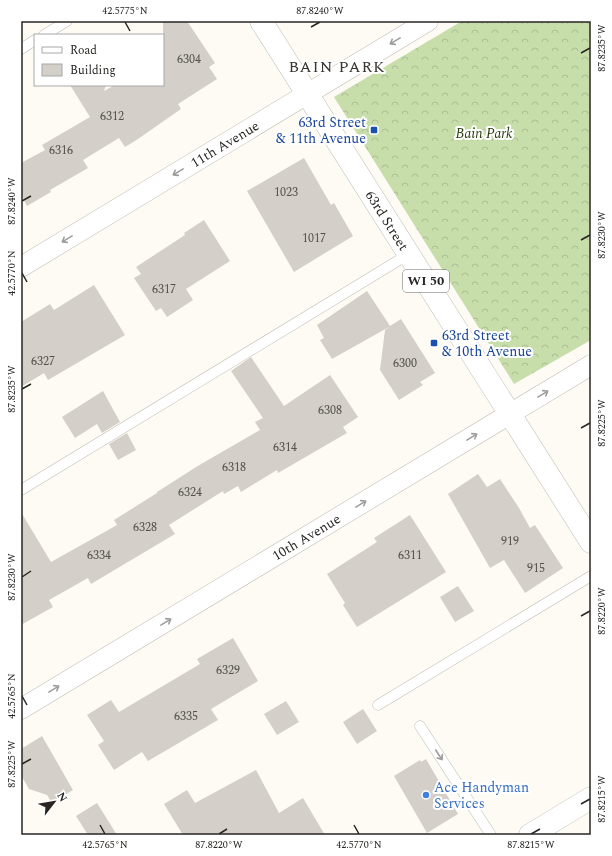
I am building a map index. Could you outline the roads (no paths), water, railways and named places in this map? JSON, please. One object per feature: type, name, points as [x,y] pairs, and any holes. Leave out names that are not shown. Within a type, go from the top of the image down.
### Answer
[{"type":"main road","name":"63rd Street","points":[[261,21],[591,542]]},
{"type":"main road","points":[[530,835],[591,798]]},
{"type":"street","name":"11th Avenue","points":[[21,267],[428,21]]},
{"type":"street","name":"10th Avenue","points":[[21,709],[591,365]]},
{"type":"lane","points":[[46,34],[67,21]]},
{"type":"lane","points":[[21,49],[34,41]]},
{"type":"lane","points":[[21,490],[409,254]]},
{"type":"lane","points":[[378,705],[591,576]]},
{"type":"lane","points":[[420,726],[491,835]]},
{"type":"place","name":"63rd Street & 11th Avenue","points":[[374,130]]},
{"type":"place","name":"63rd Street & 10th Avenue","points":[[434,343]]},
{"type":"place","name":"Ace Handyman Services","points":[[426,795]]},
{"type":"district","name":"BAIN PARK","points":[[337,67]]},
{"type":"park label","name":"Bain Park","points":[[484,133]]}]
